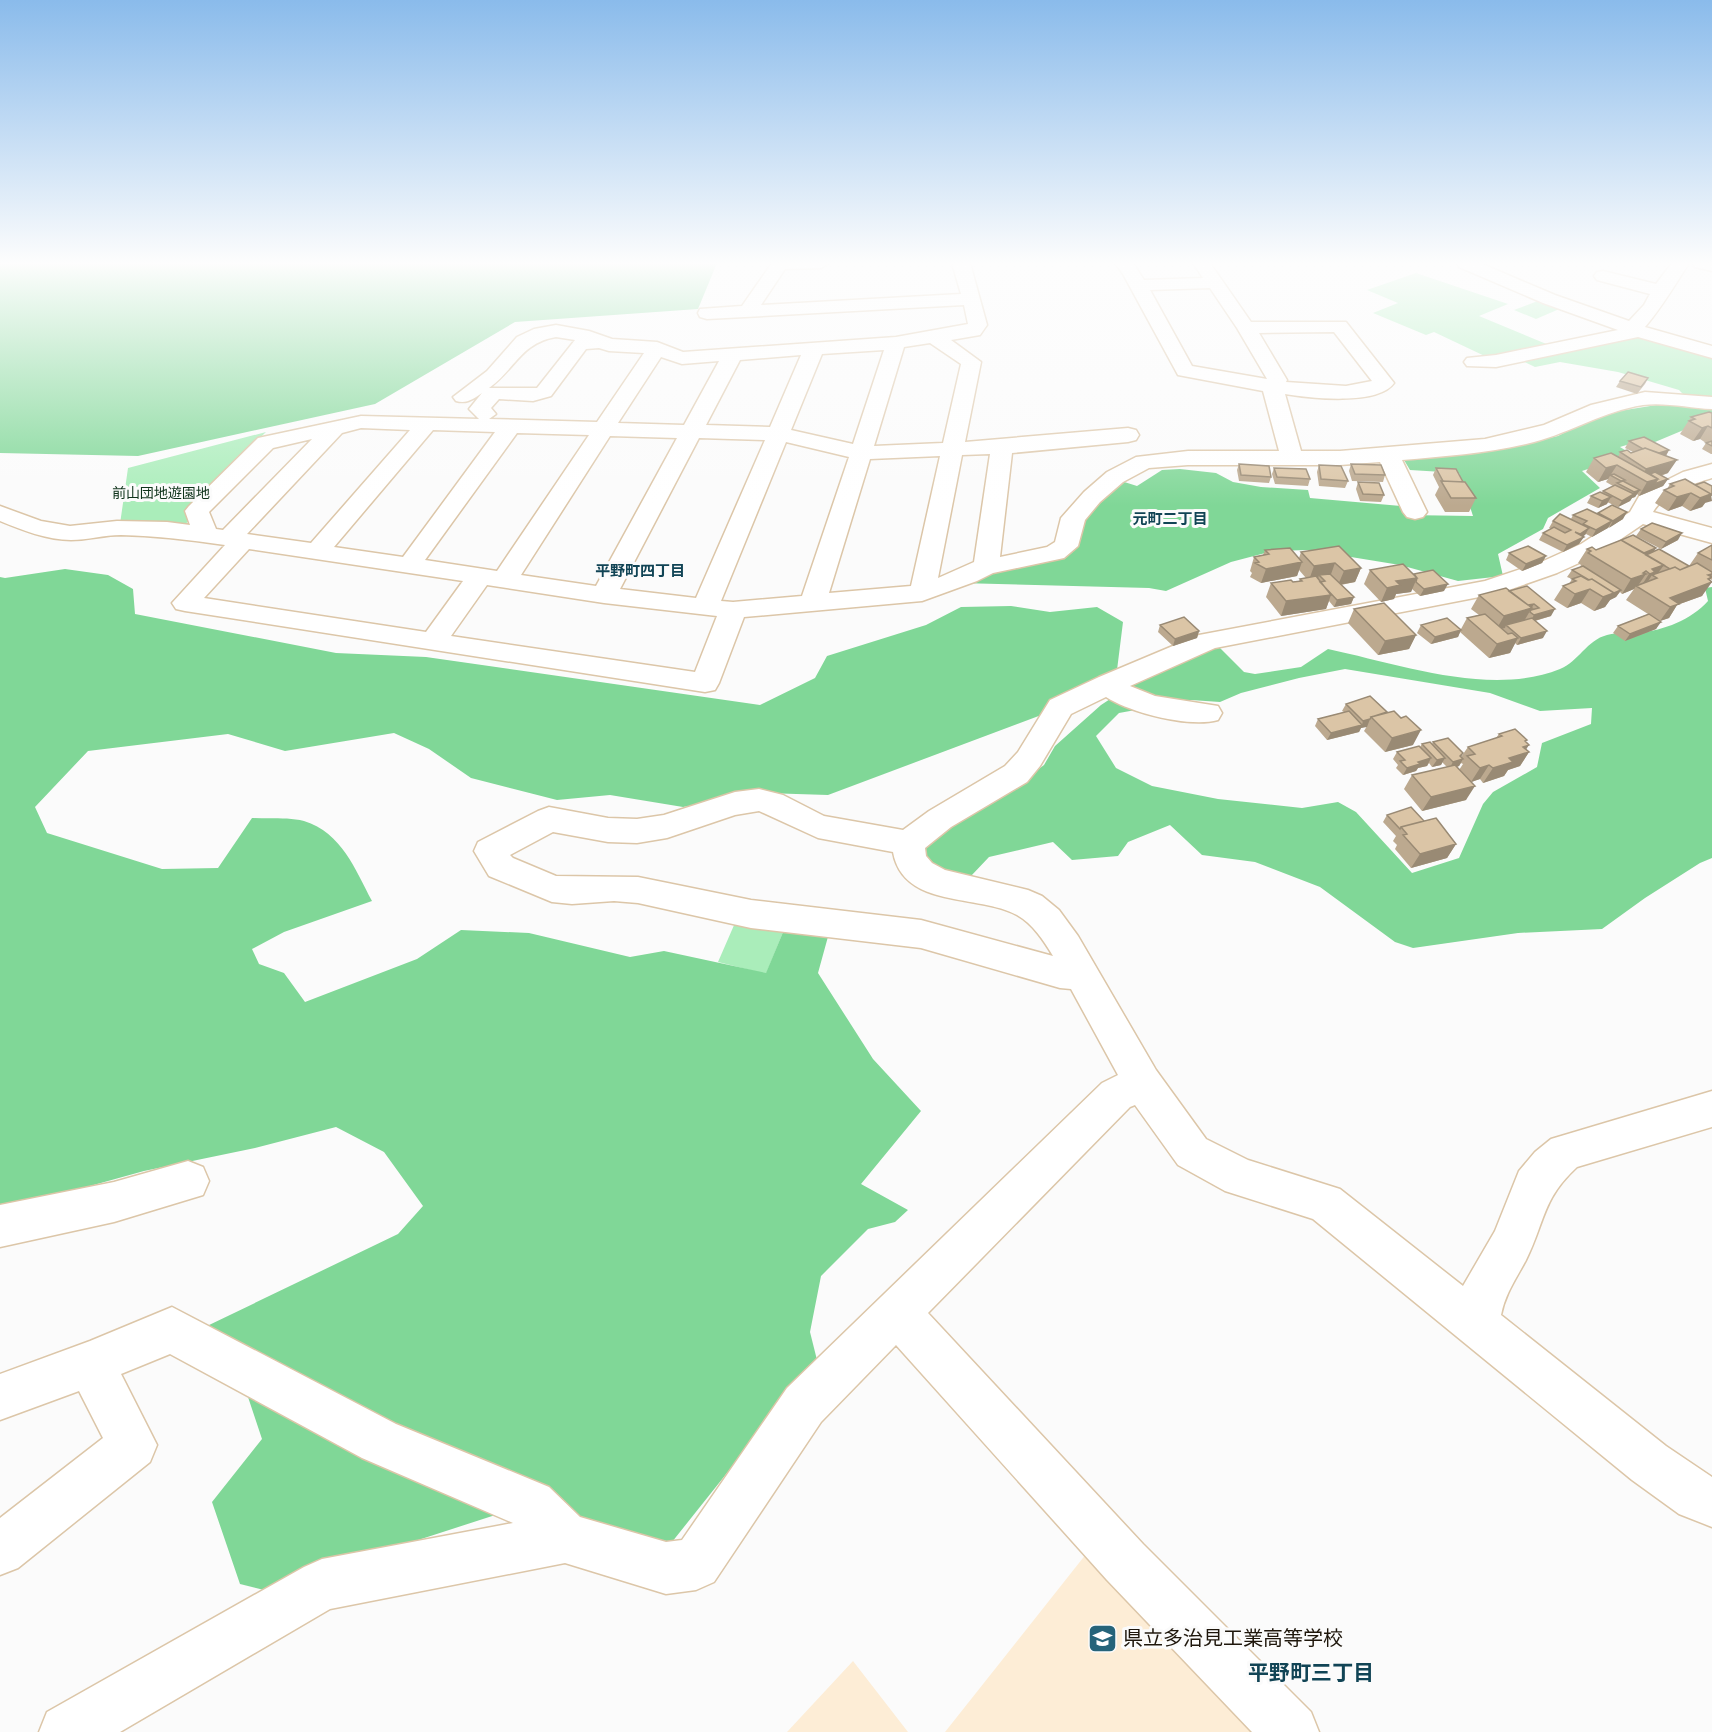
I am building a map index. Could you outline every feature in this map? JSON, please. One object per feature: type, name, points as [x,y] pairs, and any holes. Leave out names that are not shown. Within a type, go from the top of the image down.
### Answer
[{"type":"street","points":[[463,398],[494,375],[522,344]]},
{"type":"street","points":[[539,427],[484,414],[480,409],[492,393],[533,395],[544,392],[582,344]]},
{"type":"street","points":[[617,344],[657,348],[682,358],[885,344]]},
{"type":"street","points":[[813,603],[896,344]]},
{"type":"street","points":[[922,593],[971,362],[942,344]]},
{"type":"street","points":[[1170,344],[1185,371],[1272,387],[1328,393],[1377,389],[1384,383],[1353,344]]},
{"type":"street","points":[[1255,344],[1277,380],[1272,387]]},
{"type":"street","points":[[1474,362],[1506,359],[1578,344]]},
{"type":"street","points":[[1683,344],[1712,352]]},
{"type":"street","points":[[433,642],[493,578],[601,430],[657,348]]},
{"type":"street","points":[[705,607],[814,349]]},
{"type":"street","points":[[604,595],[733,354]]},
{"type":"street","points":[[1272,387],[1291,458]]},
{"type":"street","points":[[0,513],[35,526],[70,533],[117,528],[167,529],[408,567],[604,595],[733,610],[922,593],[968,576],[986,566],[1055,553],[1066,546],[1073,519],[1092,497],[1115,477],[1144,462],[1188,458],[1388,455],[1485,446],[1552,430],[1598,409],[1645,399],[1712,403]]},
{"type":"street","points":[[226,539],[197,511],[266,443],[362,422],[779,434],[861,453],[952,451],[1128,435]]},
{"type":"street","points":[[316,553],[427,424]]},
{"type":"street","points":[[408,567],[510,427]]},
{"type":"street","points":[[334,429],[226,539],[185,603],[705,683],[733,610]]},
{"type":"street","points":[[986,566],[1002,447]]},
{"type":"street","points":[[1388,455],[1415,512]]},
{"type":"street","points":[[908,844],[940,819],[1016,774],[1029,759],[1060,707],[1109,684],[1209,641],[1491,588],[1548,568],[1590,549],[1639,516],[1649,498],[1691,477],[1712,471]]},
{"type":"street","points":[[1639,516],[1712,536]]},
{"type":"street","points":[[1109,684],[1118,693],[1170,710],[1208,713]]},
{"type":"street","points":[[908,844],[889,838],[817,825],[762,799],[715,808],[665,826],[626,832],[599,831],[549,819],[490,851],[501,867],[552,888],[572,891],[614,888],[638,890],[751,914],[921,934],[1060,973],[1082,975]]},
{"type":"street","points":[[908,844],[911,861],[923,875],[946,886],[985,890],[1031,906],[1059,933],[1142,1082],[1192,1152],[1240,1177],[1325,1203],[1649,1463],[1697,1496],[1712,1502]]},
{"type":"street","points":[[67,1732],[322,1585],[565,1538],[666,1568],[696,1564],[804,1404],[1116,1095],[1142,1082]]},
{"type":"street","points":[[1476,1326],[1483,1292],[1511,1245],[1534,1185],[1549,1166],[1565,1152],[1712,1108]]},
{"type":"street","points":[[0,1226],[114,1202],[188,1181]]},
{"type":"street","points":[[897,1312],[1125,1562],[1291,1732]]},
{"type":"street","points":[[0,1396],[90,1364],[172,1330],[379,1441],[531,1505],[565,1538]]},
{"type":"street","points":[[0,1550],[133,1445],[90,1364]]},
{"type":"shaded area","name":"県立多治見工業高等学校","points":[[1094,1544],[1274,1732],[945,1732]]},
{"type":"shaded area","points":[[853,1661],[908,1732],[787,1732]]},
{"type":"green space","points":[[0,344],[478,344],[375,404],[138,456],[0,453]]},
{"type":"green space","points":[[1459,344],[1546,344],[1561,350],[1591,344],[1666,344],[1712,356],[1712,397],[1684,395],[1679,390],[1618,372],[1560,362],[1535,367],[1512,356],[1491,359]]},
{"type":"green space","points":[[1663,404],[1712,408],[1712,423],[1698,424],[1655,442],[1636,442],[1620,447],[1638,458],[1615,460],[1582,471],[1600,488],[1548,518],[1543,529],[1498,554],[1503,576],[1458,581],[1400,565],[1308,550],[1273,551],[1231,562],[1166,591],[1149,588],[959,583],[985,572],[1051,557],[1078,519],[1118,480],[1137,486],[1162,470],[1180,469],[1216,473],[1233,482],[1261,487],[1308,490],[1310,498],[1401,506],[1406,515],[1473,516],[1459,473],[1410,470],[1404,460],[1506,448],[1558,436],[1600,414]]},
{"type":"green space","name":"前山団地遊園地","points":[[266,432],[186,511],[188,522],[183,525],[175,522],[120,524],[128,468]]},
{"type":"green space","points":[[65,569],[108,575],[133,589],[135,614],[336,653],[426,657],[760,705],[815,678],[827,656],[926,625],[961,607],[1011,606],[1050,612],[1097,607],[1123,622],[1117,670],[1044,714],[828,795],[765,793],[683,807],[610,795],[557,800],[471,778],[429,749],[394,733],[285,751],[228,734],[88,751],[35,807],[47,833],[162,869],[218,868],[252,818],[304,821],[328,834],[346,854],[372,901],[284,932],[252,949],[259,964],[284,973],[305,1002],[417,959],[461,930],[529,933],[630,957],[664,951],[766,973],[786,925],[829,933],[818,973],[873,1059],[921,1111],[861,1184],[908,1210],[895,1222],[868,1229],[821,1276],[810,1332],[817,1360],[672,1542],[629,1534],[579,1517],[557,1495],[264,1590],[240,1584],[212,1502],[262,1439],[248,1397],[277,1361],[207,1326],[398,1234],[423,1206],[384,1152],[336,1127],[255,1148],[144,1171],[0,1211],[0,577]]},
{"type":"green space","points":[[1712,587],[1712,858],[1700,863],[1645,898],[1602,929],[1518,933],[1413,948],[1395,942],[1320,887],[1255,862],[1202,855],[1170,825],[1128,842],[1118,856],[1072,860],[1053,842],[989,857],[971,876],[932,868],[921,853],[925,843],[1013,789],[1044,765],[1055,746],[1101,705],[1127,688],[1193,653],[1219,647],[1244,672],[1255,674],[1301,667],[1328,649],[1444,675],[1504,680],[1533,677],[1566,666],[1594,641],[1607,635],[1648,632],[1685,619],[1708,601],[1705,588]],"holes":[[[1345,669],[1490,693],[1540,711],[1592,708],[1591,724],[1542,743],[1537,767],[1493,792],[1483,804],[1459,858],[1412,873],[1356,812],[1338,802],[1302,808],[1218,799],[1152,786],[1116,768],[1096,736],[1119,713],[1191,700],[1220,702],[1241,693]]]},
{"type":"green space","points":[[738,916],[786,925],[766,974],[718,962]]},
{"type":"building","points":[[1628,372],[1648,378],[1641,387],[1620,381]]},
{"type":"building","points":[[1712,413],[1712,428],[1708,426],[1702,428],[1689,421],[1695,419],[1691,417]]},
{"type":"building","points":[[1644,437],[1669,450],[1659,453],[1643,449],[1629,441]]},
{"type":"building","points":[[1645,448],[1677,460],[1646,469],[1620,452],[1627,450],[1631,453]]},
{"type":"building","points":[[1611,453],[1658,479],[1647,482],[1617,465],[1606,468],[1594,458]]},
{"type":"building","points":[[1239,464],[1269,466],[1271,477],[1241,475]]},
{"type":"building","points":[[1351,464],[1381,465],[1385,475],[1355,474]]},
{"type":"building","points":[[1319,465],[1341,466],[1348,481],[1321,479]]},
{"type":"building","points":[[1274,468],[1306,469],[1310,479],[1277,477]]},
{"type":"building","points":[[1436,468],[1456,469],[1463,482],[1443,481]]},
{"type":"building","points":[[1655,472],[1668,479],[1654,484],[1658,479],[1650,474]]},
{"type":"building","points":[[1614,474],[1625,480],[1621,481],[1610,475]]},
{"type":"building","points":[[1685,479],[1711,494],[1700,498],[1691,493],[1677,497],[1664,490],[1674,486],[1670,484]]},
{"type":"building","points":[[1441,481],[1465,482],[1476,498],[1451,498]]},
{"type":"building","points":[[1623,481],[1640,490],[1634,492],[1617,483]]},
{"type":"building","points":[[1358,482],[1379,483],[1384,495],[1363,494]]},
{"type":"building","points":[[1704,482],[1712,486],[1712,495],[1709,496],[1711,494],[1695,485]]},
{"type":"building","points":[[1615,485],[1634,494],[1622,501],[1603,491]]},
{"type":"building","points":[[1600,492],[1611,497],[1602,501],[1591,496]]},
{"type":"building","points":[[1612,505],[1627,512],[1613,521],[1598,513]]},
{"type":"building","points":[[1587,509],[1612,521],[1596,530],[1583,524],[1587,521],[1573,515]]},
{"type":"building","points":[[1560,514],[1589,528],[1580,534],[1575,532],[1584,537],[1567,545],[1543,533],[1554,527],[1565,533],[1571,530],[1553,521]]},
{"type":"building","points":[[1652,523],[1682,533],[1666,542],[1641,529]]},
{"type":"building","points":[[1633,535],[1656,548],[1644,553],[1621,540]]},
{"type":"building","points":[[1621,540],[1664,565],[1652,569],[1655,572],[1650,574],[1646,571],[1643,573],[1646,574],[1631,579],[1588,553],[1591,551],[1587,549],[1592,547],[1596,550]]},
{"type":"building","points":[[1712,545],[1712,560],[1698,553]]},
{"type":"building","points":[[1339,546],[1361,568],[1344,571],[1335,563],[1314,566],[1301,552]]},
{"type":"building","points":[[1528,546],[1546,556],[1526,564],[1509,553]]},
{"type":"building","points":[[1290,548],[1302,562],[1266,569],[1255,563],[1259,562],[1254,557],[1269,554],[1265,550]]},
{"type":"building","points":[[1659,549],[1689,566],[1680,570],[1675,567],[1670,569],[1646,555]]},
{"type":"building","points":[[1697,563],[1712,572],[1708,575],[1712,577],[1708,579],[1712,582],[1670,598],[1679,604],[1670,607],[1636,586],[1657,578],[1652,575],[1675,567],[1680,570]]},
{"type":"building","points":[[1403,564],[1417,578],[1396,581],[1400,585],[1387,588],[1370,570]]},
{"type":"building","points":[[1583,566],[1621,590],[1614,593],[1572,570]]},
{"type":"building","points":[[1433,570],[1448,584],[1424,589],[1416,582],[1417,578],[1414,574]]},
{"type":"building","points":[[1330,574],[1354,597],[1337,600],[1320,582],[1325,581],[1319,575]]},
{"type":"building","points":[[1316,576],[1331,595],[1286,601],[1271,583],[1302,581],[1300,579]]},
{"type":"building","points":[[1581,576],[1588,580],[1592,579],[1614,593],[1603,597],[1590,589],[1575,594],[1563,586],[1576,581],[1572,579]]},
{"type":"building","points":[[1527,586],[1555,609],[1534,615],[1530,612],[1531,610],[1539,608],[1534,604],[1528,605],[1509,591]]},
{"type":"building","points":[[1506,588],[1532,608],[1504,616],[1479,595]]},
{"type":"building","points":[[1384,603],[1416,635],[1385,641],[1354,609]]},
{"type":"building","points":[[1485,614],[1508,634],[1512,633],[1518,638],[1497,644],[1467,618]]},
{"type":"building","points":[[1649,614],[1661,622],[1630,634],[1618,626]]},
{"type":"building","points":[[1184,617],[1199,631],[1175,639],[1160,625]]},
{"type":"building","points":[[1447,618],[1461,630],[1435,637],[1421,625]]},
{"type":"building","points":[[1532,618],[1547,631],[1521,638],[1506,625]]},
{"type":"building","points":[[1370,696],[1387,712],[1363,721],[1346,704]]},
{"type":"building","points":[[1349,711],[1362,725],[1331,733],[1318,719]]},
{"type":"building","points":[[1394,711],[1401,718],[1406,716],[1421,730],[1392,738],[1371,717]]},
{"type":"building","points":[[1515,729],[1527,740],[1525,741],[1529,745],[1523,747],[1529,752],[1509,758],[1513,762],[1493,768],[1489,765],[1480,768],[1467,756],[1475,754],[1468,747],[1502,736],[1499,734]]},
{"type":"building","points":[[1448,738],[1463,753],[1460,756],[1463,759],[1453,762],[1433,742]]},
{"type":"building","points":[[1430,742],[1445,758],[1437,760],[1422,744]]},
{"type":"building","points":[[1419,746],[1431,758],[1407,768],[1400,761],[1405,760],[1397,752]]},
{"type":"building","points":[[1455,765],[1475,786],[1431,797],[1412,775]]},
{"type":"building","points":[[1411,807],[1424,821],[1400,829],[1387,815]]},
{"type":"building","points":[[1436,818],[1456,844],[1420,854],[1403,835],[1407,834],[1401,827]]},
{"type":"place","name":"県立多治見工業高等学校","points":[[1102,1638]]},
{"type":"district","name":"元町二丁目","points":[[1170,518]]},
{"type":"district","name":"平野町四丁目","points":[[640,570]]},
{"type":"district","name":"平野町三丁目","points":[[1311,1672]]}]
